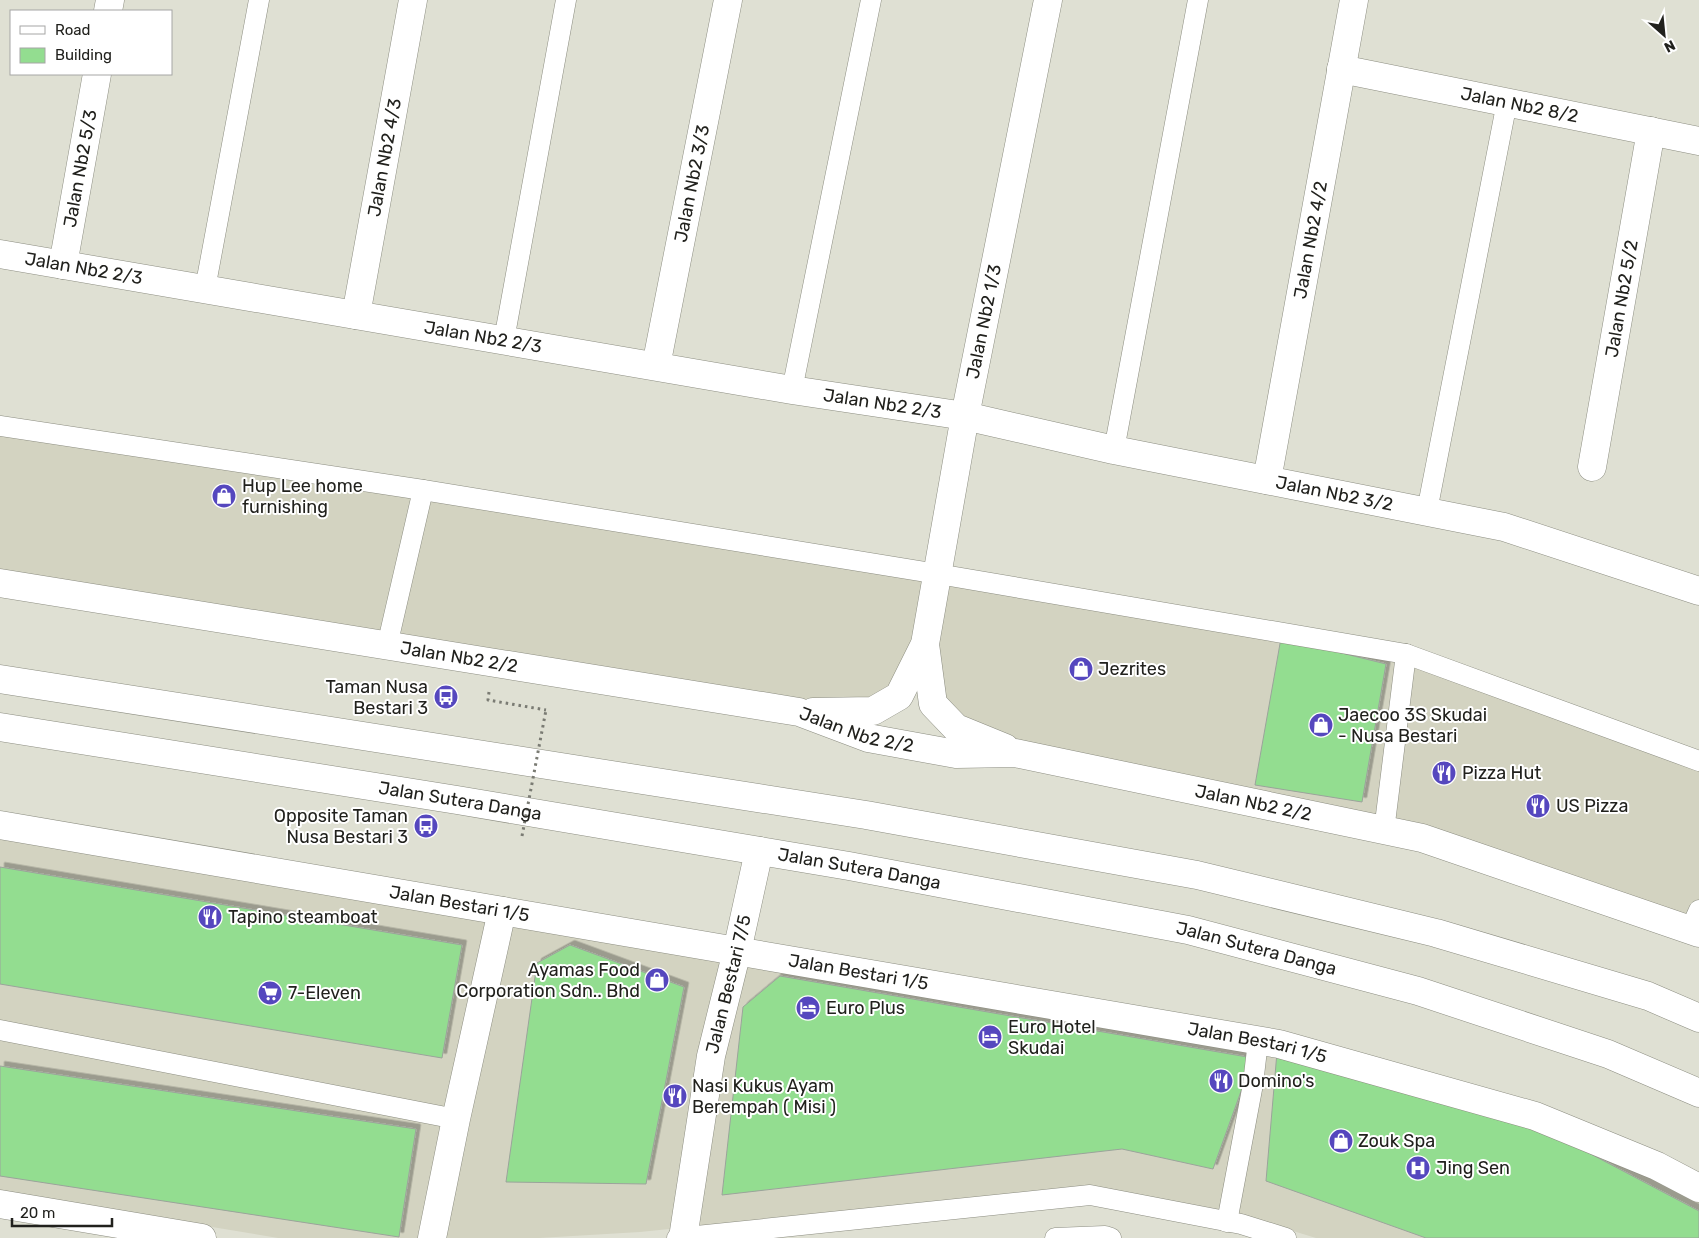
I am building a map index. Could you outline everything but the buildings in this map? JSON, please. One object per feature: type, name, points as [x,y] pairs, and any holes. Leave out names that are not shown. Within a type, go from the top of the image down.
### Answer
[{"type":"street","name":"Jalan Nb2 4/3","points":[[356,315],[413,0]]},
{"type":"street","name":"Jalan Nb2 3/3","points":[[656,366],[728,0]]},
{"type":"street","name":"Jalan Nb2 1/3","points":[[799,712],[873,710],[899,696],[925,644],[965,416],[1048,0]]},
{"type":"street","name":"Jalan Nb2 4/2","points":[[1268,480],[1354,0]]},
{"type":"street","name":"Jalan Nb2 8/2","points":[[1341,69],[1699,140]]},
{"type":"street","name":"Jalan Nb2 5/3","points":[[63,265],[97,75]]},
{"type":"street","name":"Jalan Nb2 5/2","points":[[1592,467],[1651,131]]},
{"type":"street","name":"Jalan Nb2 2/3","points":[[0,254],[792,390],[965,416]]},
{"type":"street","name":"Jalan Nb2 3/2","points":[[965,416],[1114,450],[1504,527],[1699,591]]},
{"type":"street","name":"Jalan Nb2 2/2","points":[[0,582],[799,712],[868,738],[956,754],[1015,752],[1422,838],[1696,924]]},
{"type":"street","name":"Jalan Nb2 1/3","points":[[925,644],[933,704],[956,728],[1015,752]]},
{"type":"street","points":[[0,679],[866,814],[1197,875],[1436,933],[1648,996],[1699,1018]]},
{"type":"street","name":"Jalan Sutera Danga","points":[[0,727],[447,798],[859,868],[1188,930],[1418,991],[1608,1054],[1699,1094]]},
{"type":"street","name":"Jalan Bestari 1/5","points":[[0,825],[1279,1044],[1535,1116],[1658,1166],[1699,1188]]},
{"type":"street","name":"Jalan Bestari 7/5","points":[[683,1238],[711,1056],[759,851]]},
{"type":"street","points":[[432,1238],[502,911]]},
{"type":"street","points":[[0,1204],[202,1238]]},
{"type":"lane","points":[[205,289],[259,0]]},
{"type":"lane","points":[[504,340],[566,0]]},
{"type":"lane","points":[[792,390],[871,0]]},
{"type":"lane","points":[[1114,450],[1198,0]]},
{"type":"lane","points":[[1427,511],[1507,102]]},
{"type":"lane","points":[[0,426],[423,490],[938,574],[1406,654],[1699,761]]},
{"type":"lane","points":[[388,646],[423,490]]},
{"type":"lane","points":[[1384,830],[1406,654]]},
{"type":"lane","points":[[0,1030],[456,1119]]},
{"type":"lane","points":[[1227,1222],[1253,1084],[1258,1041]]},
{"type":"lane","points":[[677,1238],[1090,1195],[1241,1224],[1286,1238]]},
{"type":"lane","points":[[1055,1238],[1105,1236],[1110,1238]]},
{"type":"path","points":[[488,700],[546,710],[522,836]]},
{"type":"shaded area","points":[[0,434],[642,532],[925,579],[914,643],[890,688],[868,699],[796,700],[0,570]]},
{"type":"shaded area","points":[[948,583],[1415,664],[1699,768],[1699,920],[1029,744],[963,719],[945,700],[938,644]]},
{"type":"shaded area","points":[[0,837],[1265,1055],[1550,1134],[1654,1178],[1699,1202],[1699,1238],[1316,1238],[1244,1216],[1091,1186],[640,1232],[539,1238],[278,1238],[0,1192]]},
{"type":"place","name":"Hup Lee home furnishing","points":[[224,496]]},
{"type":"place","name":"Jezrites","points":[[1081,669]]},
{"type":"place","name":"Taman Nusa Bestari 3","points":[[446,697]]},
{"type":"place","name":"Jaecoo 3S Skudai - Nusa Bestari","points":[[1321,725]]},
{"type":"place","name":"Pizza Hut","points":[[1444,773]]},
{"type":"place","name":"US Pizza","points":[[1538,806]]},
{"type":"place","name":"Opposite Taman Nusa Bestari 3","points":[[426,826]]},
{"type":"place","name":"Tapino steamboat","points":[[210,917]]},
{"type":"place","name":"Ayamas Food Corporation Sdn.. Bhd","points":[[657,980]]},
{"type":"place","name":"7-Eleven","points":[[270,993]]},
{"type":"place","name":"Euro Plus","points":[[808,1008]]},
{"type":"place","name":"Euro Hotel Skudai","points":[[990,1037]]},
{"type":"place","name":"Domino's","points":[[1221,1081]]},
{"type":"place","name":"Nasi Kukus Ayam Berempah ( Misi )","points":[[675,1096]]},
{"type":"place","name":"Zouk Spa","points":[[1341,1141]]},
{"type":"place","name":"Jing Sen","points":[[1418,1168]]}]
